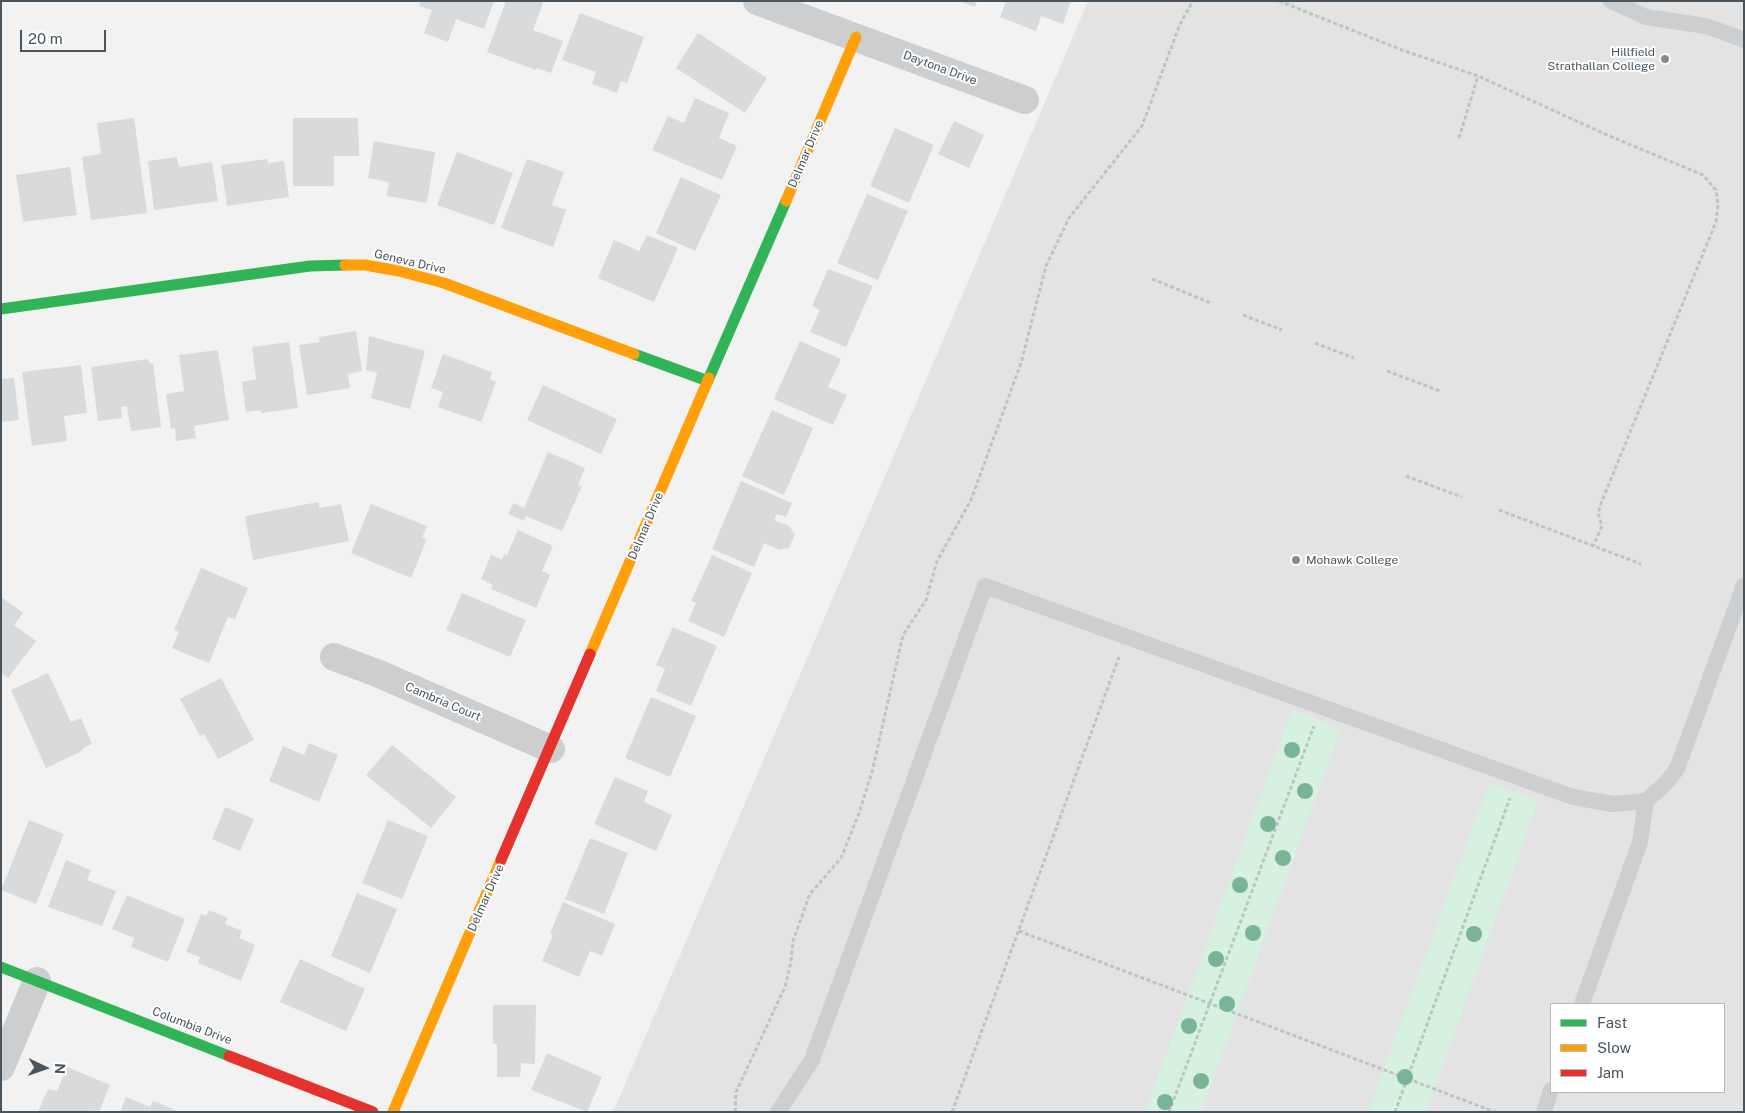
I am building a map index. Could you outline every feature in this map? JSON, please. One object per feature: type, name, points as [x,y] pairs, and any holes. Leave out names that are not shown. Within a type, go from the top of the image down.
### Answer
[{"type":"street","points":[[757,1],[856,37]]},
{"type":"street","name":"Daytona Drive","points":[[856,37],[1024,100]]},
{"type":"street","name":"Delmar Drive","points":[[393,1112],[551,749],[856,37]]},
{"type":"street","name":"Geneva Drive","points":[[1,309],[310,266],[365,265],[399,271],[444,283],[708,381]]},
{"type":"street","name":"Cambria Court","points":[[334,657],[377,673],[551,749]]},
{"type":"street","name":"Columbia Drive","points":[[1,967],[373,1112]]},
{"type":"street","points":[[1,1067],[37,981]]},
{"type":"lane","points":[[1611,1],[1646,17],[1706,26],[1744,40]]},
{"type":"lane","points":[[1582,1003],[1640,842],[1646,801],[1677,769],[1744,585]]},
{"type":"lane","points":[[778,1112],[812,1060],[985,586],[1573,797],[1613,804],[1646,801]]},
{"type":"lane","points":[[1544,1112],[1550,1093]]},
{"type":"path","points":[[735,1112],[736,1092],[785,987],[791,962],[793,941],[810,894],[841,858],[858,816],[874,763],[903,634],[926,600],[937,561],[971,500],[1021,362],[1046,266],[1068,218],[1142,126],[1180,24],[1193,1]]},
{"type":"path","points":[[1280,1],[1402,50],[1478,76],[1605,134],[1703,175],[1716,190],[1718,205],[1716,222],[1602,502],[1598,513],[1602,526],[1593,546]]},
{"type":"path","points":[[1459,138],[1478,76]]},
{"type":"path","points":[[1152,280],[1211,302]]},
{"type":"path","points":[[1243,315],[1282,330]]},
{"type":"path","points":[[1315,343],[1354,358]]},
{"type":"path","points":[[1387,370],[1440,391]]},
{"type":"path","points":[[1406,476],[1462,497]]},
{"type":"path","points":[[1499,510],[1642,564]]},
{"type":"path","points":[[952,1112],[1126,636]]},
{"type":"path","points":[[1169,1112],[1316,720]]},
{"type":"path","points":[[1395,1112],[1512,792]]},
{"type":"path","points":[[1019,931],[1210,1002],[1495,1112]]},
{"type":"shaded area","name":"Mohawk College","points":[[1088,1],[1744,1],[1744,1112],[613,1112]]},
{"type":"green space","points":[[1292,710],[1341,729],[1201,1112],[1145,1112]]},
{"type":"green space","points":[[1489,783],[1538,801],[1426,1112],[1368,1112]]},
{"type":"building","points":[[421,1],[494,1],[484,29],[456,19],[448,42],[424,33],[432,10],[419,6]]},
{"type":"building","points":[[506,1],[538,1],[543,3],[533,30],[563,41],[551,73],[537,68],[536,70],[487,52]]},
{"type":"building","points":[[959,1],[977,1],[975,7]]},
{"type":"building","points":[[1006,1],[1071,1],[1063,24],[1041,16],[1036,31],[1000,17]]},
{"type":"building","points":[[580,13],[644,37],[627,83],[621,81],[617,93],[592,84],[596,72],[562,60]]},
{"type":"building","points":[[698,33],[767,78],[745,113],[676,68]]},
{"type":"building","points":[[695,98],[729,113],[719,138],[737,146],[722,180],[652,150],[668,116],[684,123]]},
{"type":"building","points":[[134,118],[147,213],[91,220],[82,157],[101,154],[97,123]]},
{"type":"building","points":[[293,118],[358,118],[359,156],[334,156],[334,186],[293,186]]},
{"type":"building","points":[[954,121],[984,135],[969,168],[938,154]]},
{"type":"building","points":[[895,128],[934,145],[909,203],[870,186]]},
{"type":"building","points":[[374,141],[435,152],[427,203],[387,196],[389,182],[368,178]]},
{"type":"building","points":[[457,152],[513,173],[494,225],[437,205]]},
{"type":"building","points":[[177,157],[179,167],[212,162],[218,201],[154,210],[148,161]]},
{"type":"building","points":[[267,159],[268,163],[284,161],[289,197],[227,206],[221,165]]},
{"type":"building","points":[[527,159],[564,172],[552,205],[566,210],[553,247],[501,228]]},
{"type":"building","points":[[70,167],[77,215],[23,222],[16,175]]},
{"type":"building","points":[[681,177],[721,195],[695,251],[656,233]]},
{"type":"building","points":[[867,194],[908,211],[878,280],[837,263]]},
{"type":"building","points":[[647,235],[678,248],[654,302],[598,278],[614,240],[639,251]]},
{"type":"building","points":[[828,269],[873,286],[846,347],[810,332],[820,310],[812,306]]},
{"type":"building","points":[[356,331],[362,371],[348,374],[350,388],[307,395],[299,345],[320,342],[319,337]]},
{"type":"building","points":[[369,336],[425,351],[410,409],[371,398],[377,373],[366,370]]},
{"type":"building","points":[[800,341],[841,359],[828,387],[847,395],[833,425],[774,399]]},
{"type":"building","points":[[289,342],[298,408],[261,413],[261,410],[246,412],[242,382],[256,379],[252,347]]},
{"type":"building","points":[[218,350],[229,420],[194,426],[196,438],[176,441],[175,428],[171,429],[166,394],[184,391],[179,355]]},
{"type":"building","points":[[443,354],[492,372],[490,379],[496,382],[481,422],[438,407],[443,392],[431,388]]},
{"type":"building","points":[[148,359],[149,363],[153,363],[161,427],[131,431],[127,406],[121,407],[122,418],[98,421],[91,367]]},
{"type":"building","points":[[81,365],[87,413],[64,416],[67,441],[32,446],[22,372]]},
{"type":"building","points":[[14,378],[19,420],[1,422],[1,379]]},
{"type":"building","points":[[543,385],[617,419],[601,454],[527,420]]},
{"type":"building","points":[[772,410],[813,428],[784,495],[742,476]]},
{"type":"building","points":[[548,452],[585,468],[578,485],[582,486],[562,531],[526,516],[524,521],[508,514],[513,503],[524,508]]},
{"type":"building","points":[[741,481],[792,503],[786,517],[777,514],[774,520],[789,526],[795,534],[789,548],[780,550],[764,543],[754,567],[712,549]]},
{"type":"building","points":[[318,502],[320,508],[341,504],[349,541],[253,560],[245,516]]},
{"type":"building","points":[[371,504],[427,526],[422,538],[427,539],[411,578],[351,553]]},
{"type":"building","points":[[518,530],[553,546],[542,571],[550,575],[536,608],[491,589],[493,585],[481,579],[491,555],[502,560],[504,554],[507,555]]},
{"type":"building","points":[[712,555],[752,573],[724,637],[688,621],[696,603],[691,601]]},
{"type":"building","points":[[201,568],[248,588],[235,619],[228,617],[209,663],[172,648],[179,632],[174,630]]},
{"type":"building","points":[[462,593],[526,620],[510,657],[446,630]]},
{"type":"building","points":[[1,597],[23,613],[14,625],[36,641],[8,678],[1,673]]},
{"type":"building","points":[[673,627],[717,646],[691,706],[656,691],[665,669],[656,665]]},
{"type":"building","points":[[48,673],[71,722],[81,718],[92,744],[82,749],[82,751],[46,768],[11,690]]},
{"type":"building","points":[[221,678],[254,740],[218,759],[204,734],[200,736],[180,699]]},
{"type":"building","points":[[651,697],[696,716],[670,777],[625,758]]},
{"type":"building","points":[[309,743],[338,755],[319,802],[269,781],[283,746],[304,755]]},
{"type":"building","points":[[392,745],[456,797],[431,828],[366,775]]},
{"type":"building","points":[[615,777],[648,791],[644,802],[672,815],[656,851],[594,824]]},
{"type":"building","points":[[225,807],[254,819],[240,851],[212,839]]},
{"type":"building","points":[[29,820],[64,834],[36,904],[1,890]]},
{"type":"building","points":[[388,820],[428,836],[402,899],[362,883]]},
{"type":"building","points":[[590,838],[628,853],[604,914],[565,899]]},
{"type":"building","points":[[66,860],[91,870],[87,880],[116,891],[102,926],[48,907]]},
{"type":"building","points":[[357,893],[397,909],[370,973],[331,956]]},
{"type":"building","points":[[127,895],[185,919],[168,962],[131,947],[134,938],[112,929]]},
{"type":"building","points":[[563,902],[615,924],[602,956],[590,951],[579,977],[542,961],[553,935],[550,934]]},
{"type":"building","points":[[209,910],[228,918],[225,924],[242,931],[239,938],[255,945],[241,981],[198,963],[200,957],[186,952],[201,914],[206,916]]},
{"type":"building","points":[[300,959],[365,989],[346,1031],[280,1002]]},
{"type":"building","points":[[493,1005],[536,1005],[535,1064],[521,1063],[520,1077],[497,1077],[497,1044],[493,1044]]},
{"type":"building","points":[[547,1053],[602,1077],[587,1112],[531,1090]]},
{"type":"building","points":[[67,1067],[110,1085],[99,1112],[95,1110],[94,1112],[38,1112],[48,1089],[57,1091]]},
{"type":"building","points":[[126,1097],[150,1107],[153,1101],[180,1112],[120,1112]]},
{"type":"traffic: fast","points":[[709,378],[786,201]]},
{"type":"traffic: fast","points":[[1,309],[310,266],[345,265]]},
{"type":"traffic: fast","points":[[634,354],[708,381]]},
{"type":"traffic: fast","points":[[1,967],[229,1056]]},
{"type":"traffic: slow","points":[[786,201],[856,37]]},
{"type":"traffic: slow","points":[[345,265],[365,265],[399,271],[444,283],[634,354]]},
{"type":"traffic: slow","points":[[590,654],[709,378]]},
{"type":"traffic: slow","points":[[393,1112],[501,860]]},
{"type":"traffic: jam","points":[[501,860],[590,654]]},
{"type":"traffic: jam","points":[[229,1056],[373,1112]]},
{"type":"place","name":"Hillfield Strathallan College","points":[[1665,59]]},
{"type":"place","name":"Mohawk College","points":[[1296,560]]}]
